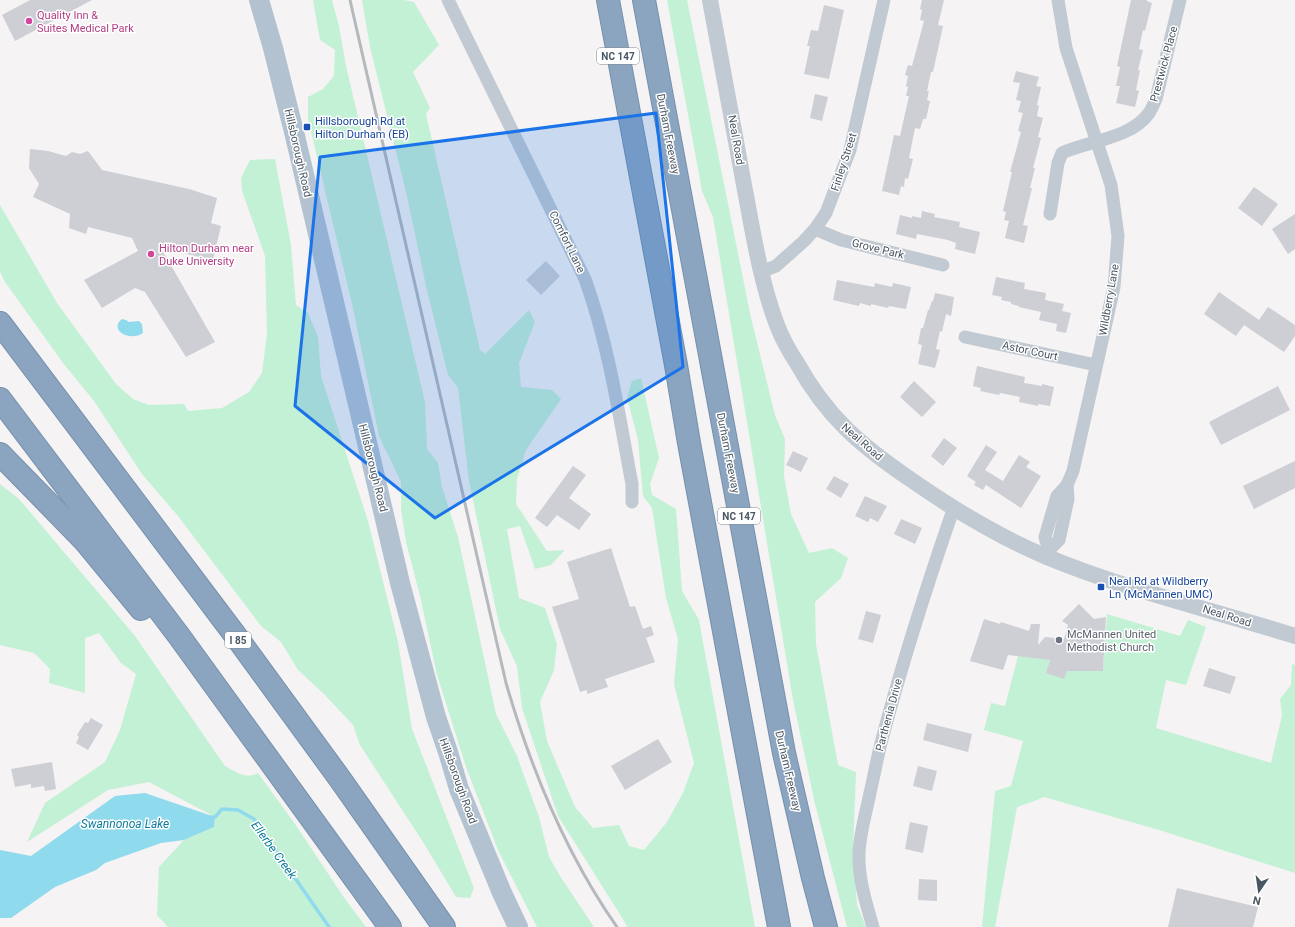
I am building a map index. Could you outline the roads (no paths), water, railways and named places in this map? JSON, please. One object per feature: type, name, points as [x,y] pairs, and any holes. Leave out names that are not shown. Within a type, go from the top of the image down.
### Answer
[{"type":"highway","name":"NC 147","points":[[608,0],[779,927]]},
{"type":"highway","name":"Durham Freeway","points":[[644,0],[784,753],[826,927]]},
{"type":"highway","points":[[0,310],[25,358]]},
{"type":"highway","name":"I 85","points":[[0,323],[235,635],[340,779],[444,927]]},
{"type":"highway","points":[[0,399],[179,636],[390,927]]},
{"type":"highway","points":[[0,454],[85,541],[147,616],[179,636]]},
{"type":"main road","name":"Hillsborough Road","points":[[259,0],[273,48],[295,136],[329,286],[400,583],[436,717],[459,789],[502,893],[518,927]]},
{"type":"street","name":"Comfort Lane","points":[[448,0],[586,279],[596,308],[606,352],[632,484],[632,502]]},
{"type":"street","name":"Neal Road","points":[[710,0],[761,272],[775,319],[786,345],[814,392],[830,412],[854,437],[879,458],[954,508],[1014,542],[1048,553],[1123,584],[1295,636]]},
{"type":"street","name":"Finley Street","points":[[761,272],[776,266],[804,241],[815,229],[829,206],[850,150],[884,0]]},
{"type":"street","name":"Wildberry Lane","points":[[1048,553],[1059,540],[1068,499],[1067,485],[1073,471],[1114,287],[1118,236],[1108,171],[1096,141],[1066,48],[1058,0]]},
{"type":"street","name":"Prestwick Place","points":[[1050,214],[1058,163],[1062,153],[1126,132],[1138,124],[1149,113],[1156,99],[1180,0]]},
{"type":"street","name":"Grove Park","points":[[815,229],[841,240],[944,265]]},
{"type":"street","name":"Astor Court","points":[[965,337],[1096,365]]},
{"type":"street","name":"Parthenia Drive","points":[[873,927],[860,872],[859,854],[866,809],[894,693],[934,565],[954,508]]},
{"type":"water","points":[[122,319],[129,322],[139,321],[142,324],[143,333],[132,336],[122,334],[119,331],[118,323]]},
{"type":"water","name":"Swannonoa Lake","points":[[145,793],[215,817],[214,827],[184,840],[161,843],[105,863],[96,870],[55,887],[11,918],[0,918],[0,850],[31,856],[115,796]]},
{"type":"waterway","name":"Ellerbe Creek","points":[[211,817],[215,817],[222,809],[238,810],[254,819],[329,927]]},
{"type":"railway","points":[[350,0],[506,683],[527,747],[551,810],[581,870],[617,927]]},
{"type":"place","name":"Quality Inn & Suites Medical Park","points":[[29,21]]},
{"type":"place","name":"Hillsborough Rd at Hilton Durham (EB)","points":[[307,127]]},
{"type":"place","name":"Hilton Durham near Duke University","points":[[151,254]]},
{"type":"place","name":"Neal Rd at Wildberry Ln (McMannen UMC)","points":[[1101,587]]},
{"type":"place","name":"McMannen United Methodist Church","points":[[1059,640]]}]
